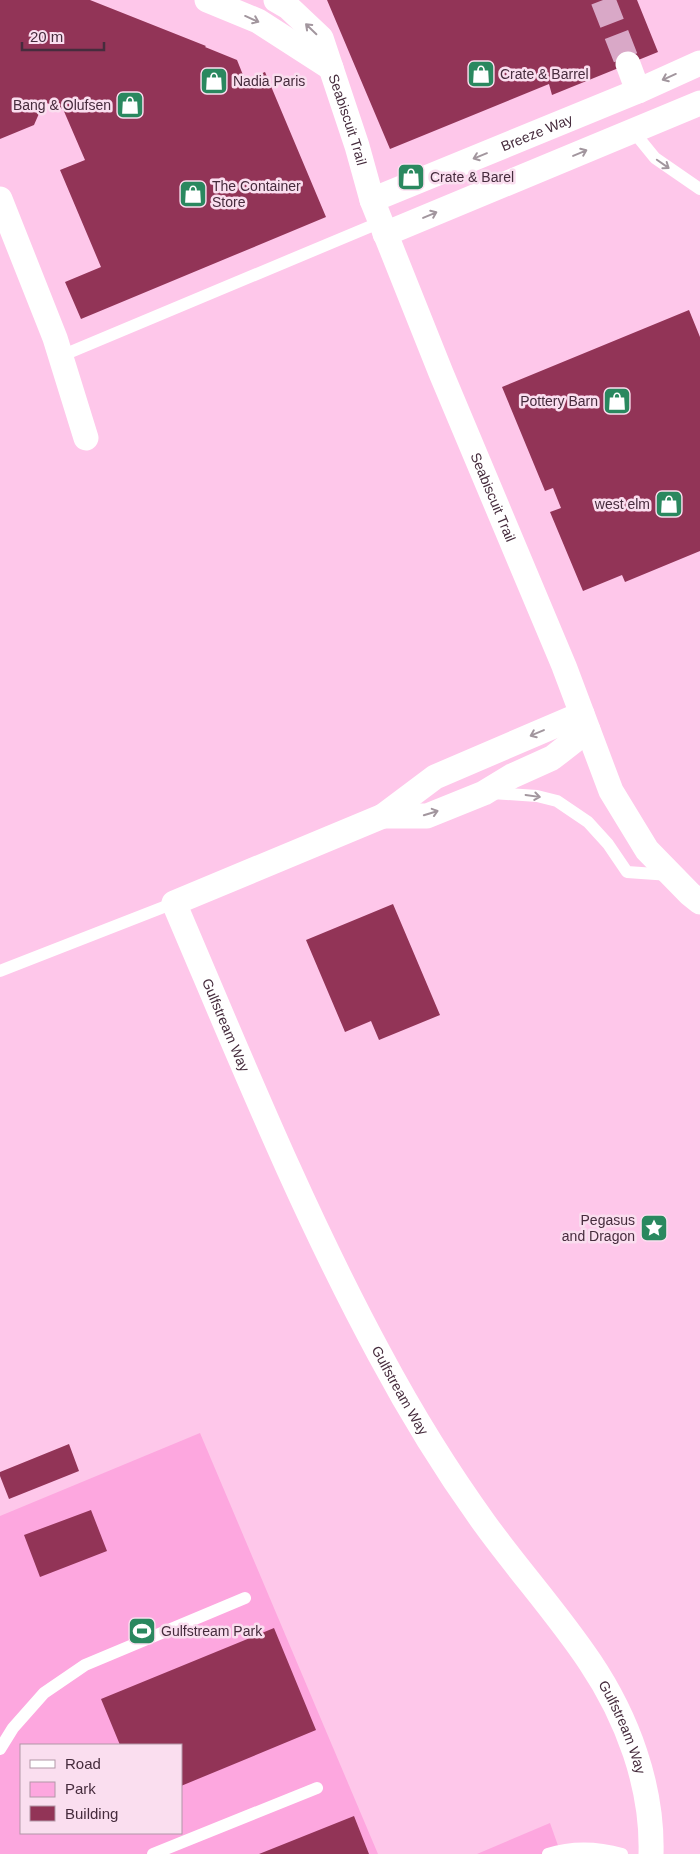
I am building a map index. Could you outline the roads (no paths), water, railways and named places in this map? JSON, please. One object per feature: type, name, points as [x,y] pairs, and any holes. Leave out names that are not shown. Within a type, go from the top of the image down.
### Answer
[{"type":"street","name":"Seabiscuit Trail","points":[[207,0],[258,21],[331,68]]},
{"type":"street","name":"Seabiscuit Trail","points":[[276,0],[288,7],[321,38],[379,219],[441,373],[564,666],[611,791],[647,850],[700,902]]},
{"type":"street","points":[[628,64],[638,91]]},
{"type":"street","name":"Breeze Way","points":[[379,219],[638,91],[700,64]]},
{"type":"street","points":[[379,219],[633,130],[700,103]]},
{"type":"street","points":[[0,199],[56,338],[86,438]]},
{"type":"street","points":[[383,816],[427,816],[484,793],[512,776],[552,758],[585,722]]},
{"type":"street","points":[[174,903],[383,816],[435,777],[585,722]]},
{"type":"street","name":"Gulfstream Way","points":[[174,903],[298,1190],[353,1306],[386,1366],[410,1409],[484,1523],[589,1661],[607,1690],[636,1757],[646,1786],[652,1833],[651,1854]]},
{"type":"lane","points":[[633,130],[655,158],[700,189]]},
{"type":"lane","points":[[61,356],[379,219]]},
{"type":"lane","points":[[484,793],[530,795],[557,801],[588,822],[608,844],[627,872],[671,875]]},
{"type":"lane","points":[[0,972],[174,903]]},
{"type":"lane","points":[[0,1749],[13,1728],[44,1693],[85,1664],[245,1598]]},
{"type":"lane","points":[[153,1854],[317,1788]]},
{"type":"lane","points":[[548,1854],[577,1847],[622,1854]]},
{"type":"tunnel","points":[[603,0],[628,64]]},
{"type":"place","name":"Crate & Barrel","points":[[481,74]]},
{"type":"place","name":"Nadia Paris","points":[[214,81]]},
{"type":"place","name":"Bang & Olufsen","points":[[130,105]]},
{"type":"place","name":"Crate & Barel","points":[[411,177]]},
{"type":"place","name":"The Container Store","points":[[193,194]]},
{"type":"place","name":"Pottery Barn","points":[[617,401]]},
{"type":"place","name":"west elm","points":[[669,504]]},
{"type":"place","name":"Pegasus and Dragon","points":[[654,1228]]},
{"type":"place","name":"Gulfstream Park","points":[[142,1631]]}]
